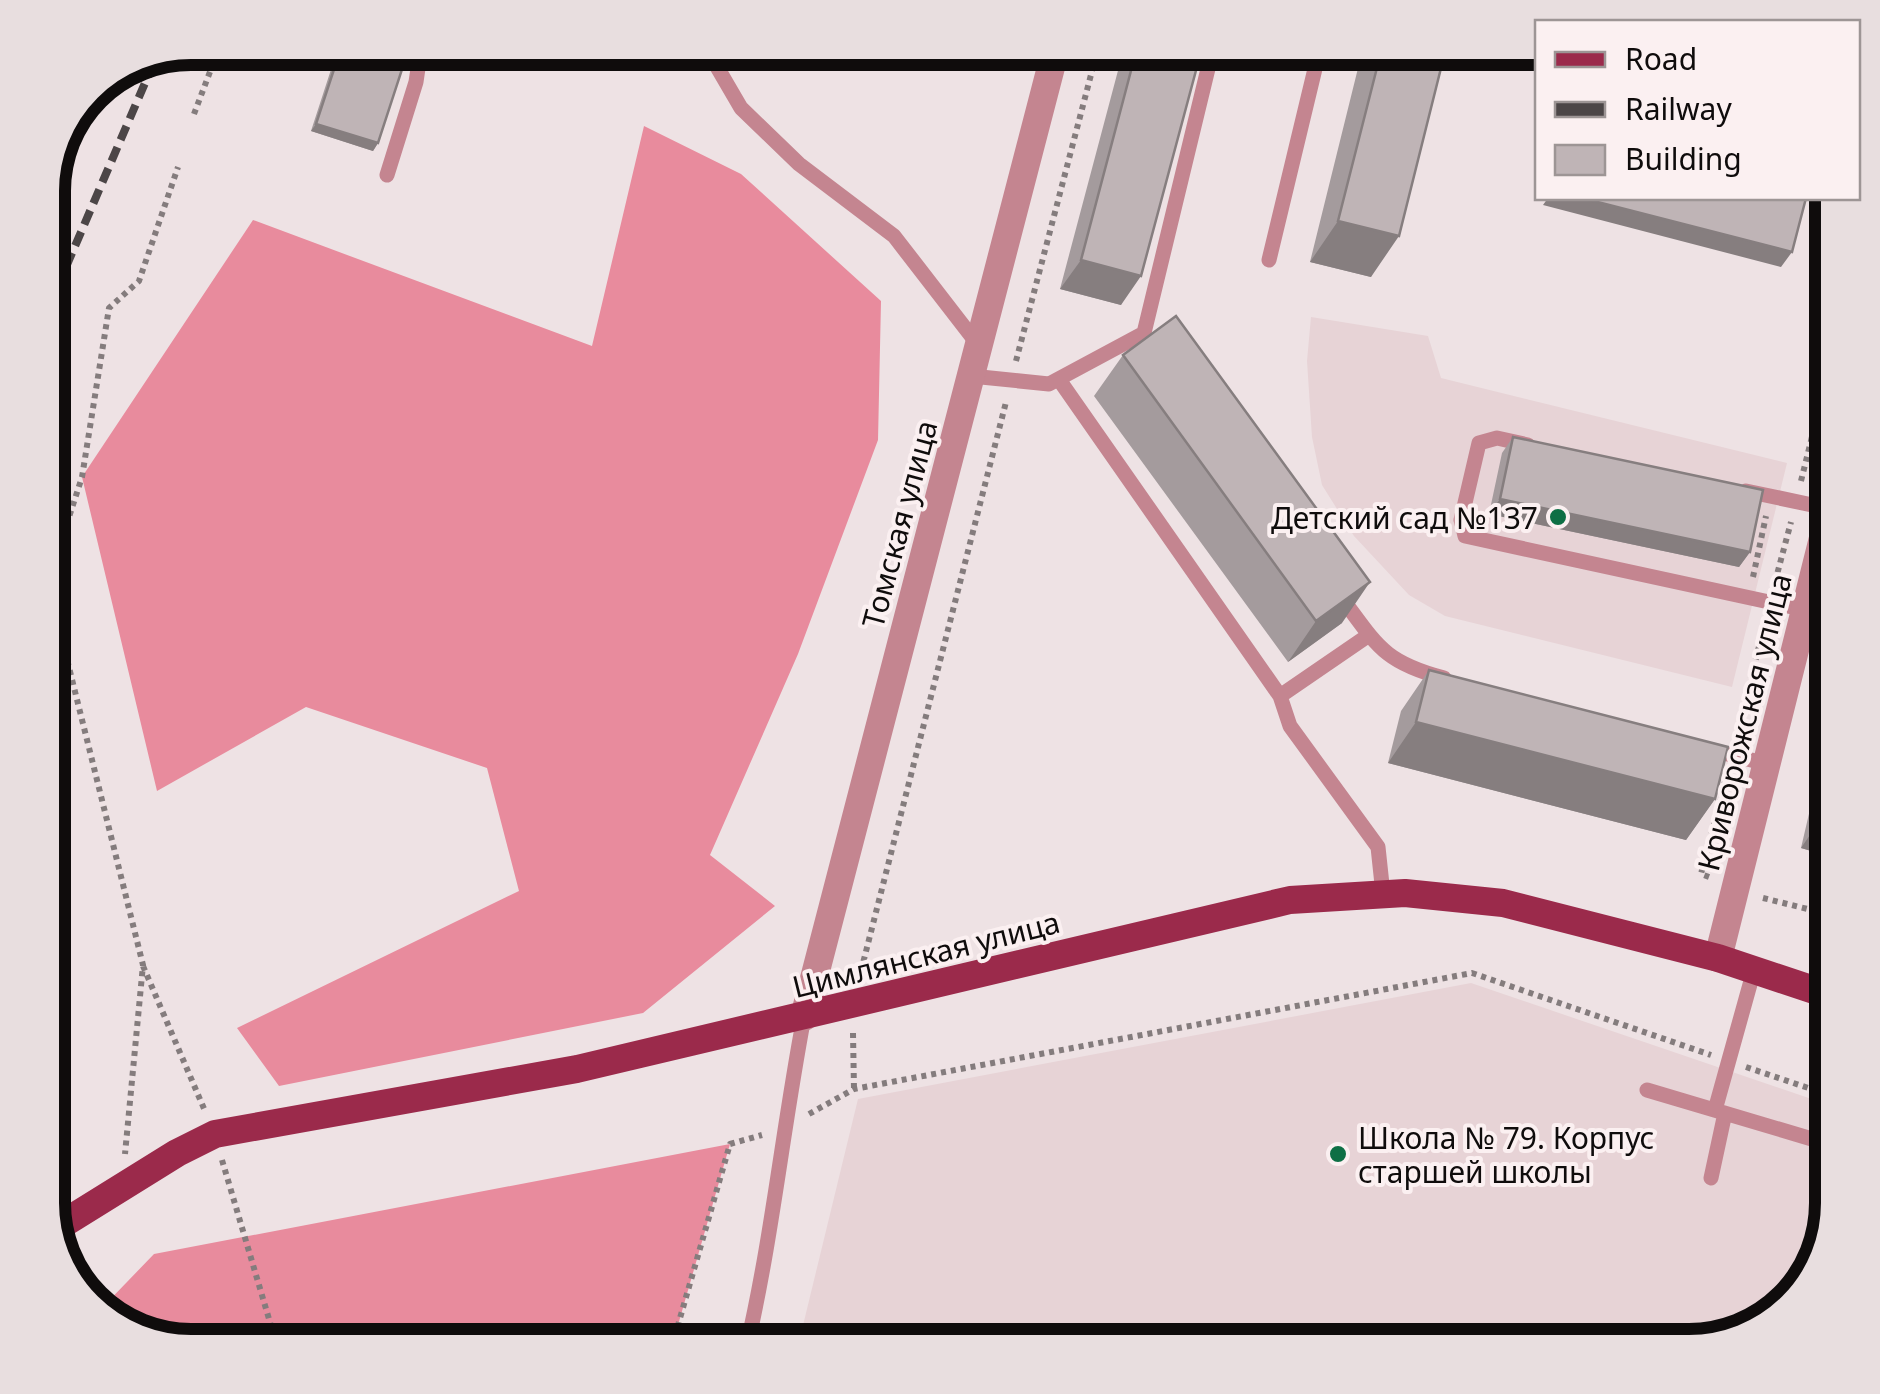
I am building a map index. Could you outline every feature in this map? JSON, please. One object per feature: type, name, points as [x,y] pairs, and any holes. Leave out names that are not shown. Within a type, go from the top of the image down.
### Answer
[{"type":"main road","name":"Цимлянская улица","points":[[67,1221],[122,1185],[215,1134],[577,1069],[1290,900],[1383,894],[1503,903],[1718,958],[1815,990]]},
{"type":"street","name":"Томская улица","points":[[804,1017],[1052,65]]},
{"type":"street","name":"Криворожская улица","points":[[1718,958],[1815,574]]},
{"type":"lane","points":[[386,176],[418,65]]},
{"type":"lane","points":[[716,65],[741,108],[799,164],[894,236],[979,346]]},
{"type":"lane","points":[[971,376],[1037,385],[1060,381],[1144,333],[1209,65]]},
{"type":"lane","points":[[1269,260],[1316,65]]},
{"type":"lane","points":[[1144,333],[1156,349]]},
{"type":"lane","points":[[1060,381],[1280,696],[1290,726],[1378,847],[1383,894]]},
{"type":"lane","points":[[1536,447],[1497,438],[1479,443],[1461,520],[1465,536],[1806,610]]},
{"type":"lane","points":[[1731,488],[1815,503]]},
{"type":"lane","points":[[1333,587],[1369,634],[1400,665],[1458,682]]},
{"type":"lane","points":[[1280,696],[1369,634]]},
{"type":"lane","points":[[1695,745],[1767,764]]},
{"type":"lane","points":[[1711,1178],[1729,1061],[1754,970]]},
{"type":"lane","points":[[751,1329],[771,1243],[783,1128],[804,1017]]},
{"type":"lane","points":[[1647,1090],[1815,1140]]},
{"type":"path","points":[[194,114],[213,65]]},
{"type":"path","points":[[854,1089],[853,1004],[1094,65]]},
{"type":"path","points":[[65,530],[82,477],[109,308],[139,281],[178,167]]},
{"type":"path","points":[[1748,598],[1770,496]]},
{"type":"path","points":[[65,651],[143,966],[122,1185]]},
{"type":"path","points":[[1772,902],[1815,911]]},
{"type":"path","points":[[677,1329],[730,1144],[783,1128],[854,1089],[1472,973],[1815,1090]]},
{"type":"shaded area","points":[[644,126],[741,174],[881,301],[878,440],[798,654],[710,855],[775,906],[643,1013],[279,1086],[237,1028],[519,891],[487,768],[306,707],[157,791],[82,477],[253,220],[592,346]]},
{"type":"shaded area","name":"Детский сад №137","points":[[1311,317],[1428,336],[1441,378],[1787,463],[1732,687],[1445,616],[1409,595],[1354,536],[1322,485],[1312,437],[1307,361]]},
{"type":"shaded area","name":"Школа № 79. Корпус старшей школы","points":[[1471,983],[1815,1100],[1813,1227],[1798,1266],[1772,1298],[1745,1316],[1713,1327],[802,1329],[858,1099]]},
{"type":"shaded area","points":[[730,1144],[677,1329],[167,1327],[135,1316],[110,1299],[154,1254]]},
{"type":"building","points":[[335,65],[403,65],[378,143],[316,124]]},
{"type":"building","points":[[1133,65],[1197,65],[1141,276],[1081,260]]},
{"type":"building","points":[[1378,65],[1442,65],[1399,236],[1338,221]]},
{"type":"building","points":[[1590,200],[1805,200],[1792,252]]},
{"type":"building","points":[[1176,316],[1370,582],[1316,621],[1123,355]]},
{"type":"building","points":[[1513,437],[1763,490],[1750,552],[1500,499]]},
{"type":"building","points":[[1429,670],[1728,747],[1715,799],[1416,722]]},
{"type":"railway","points":[[65,269],[149,73]]},
{"type":"place","name":"Детский сад №137","points":[[1558,517]]},
{"type":"place","name":"Школа № 79. Корпус старшей школы","points":[[1338,1154]]}]
